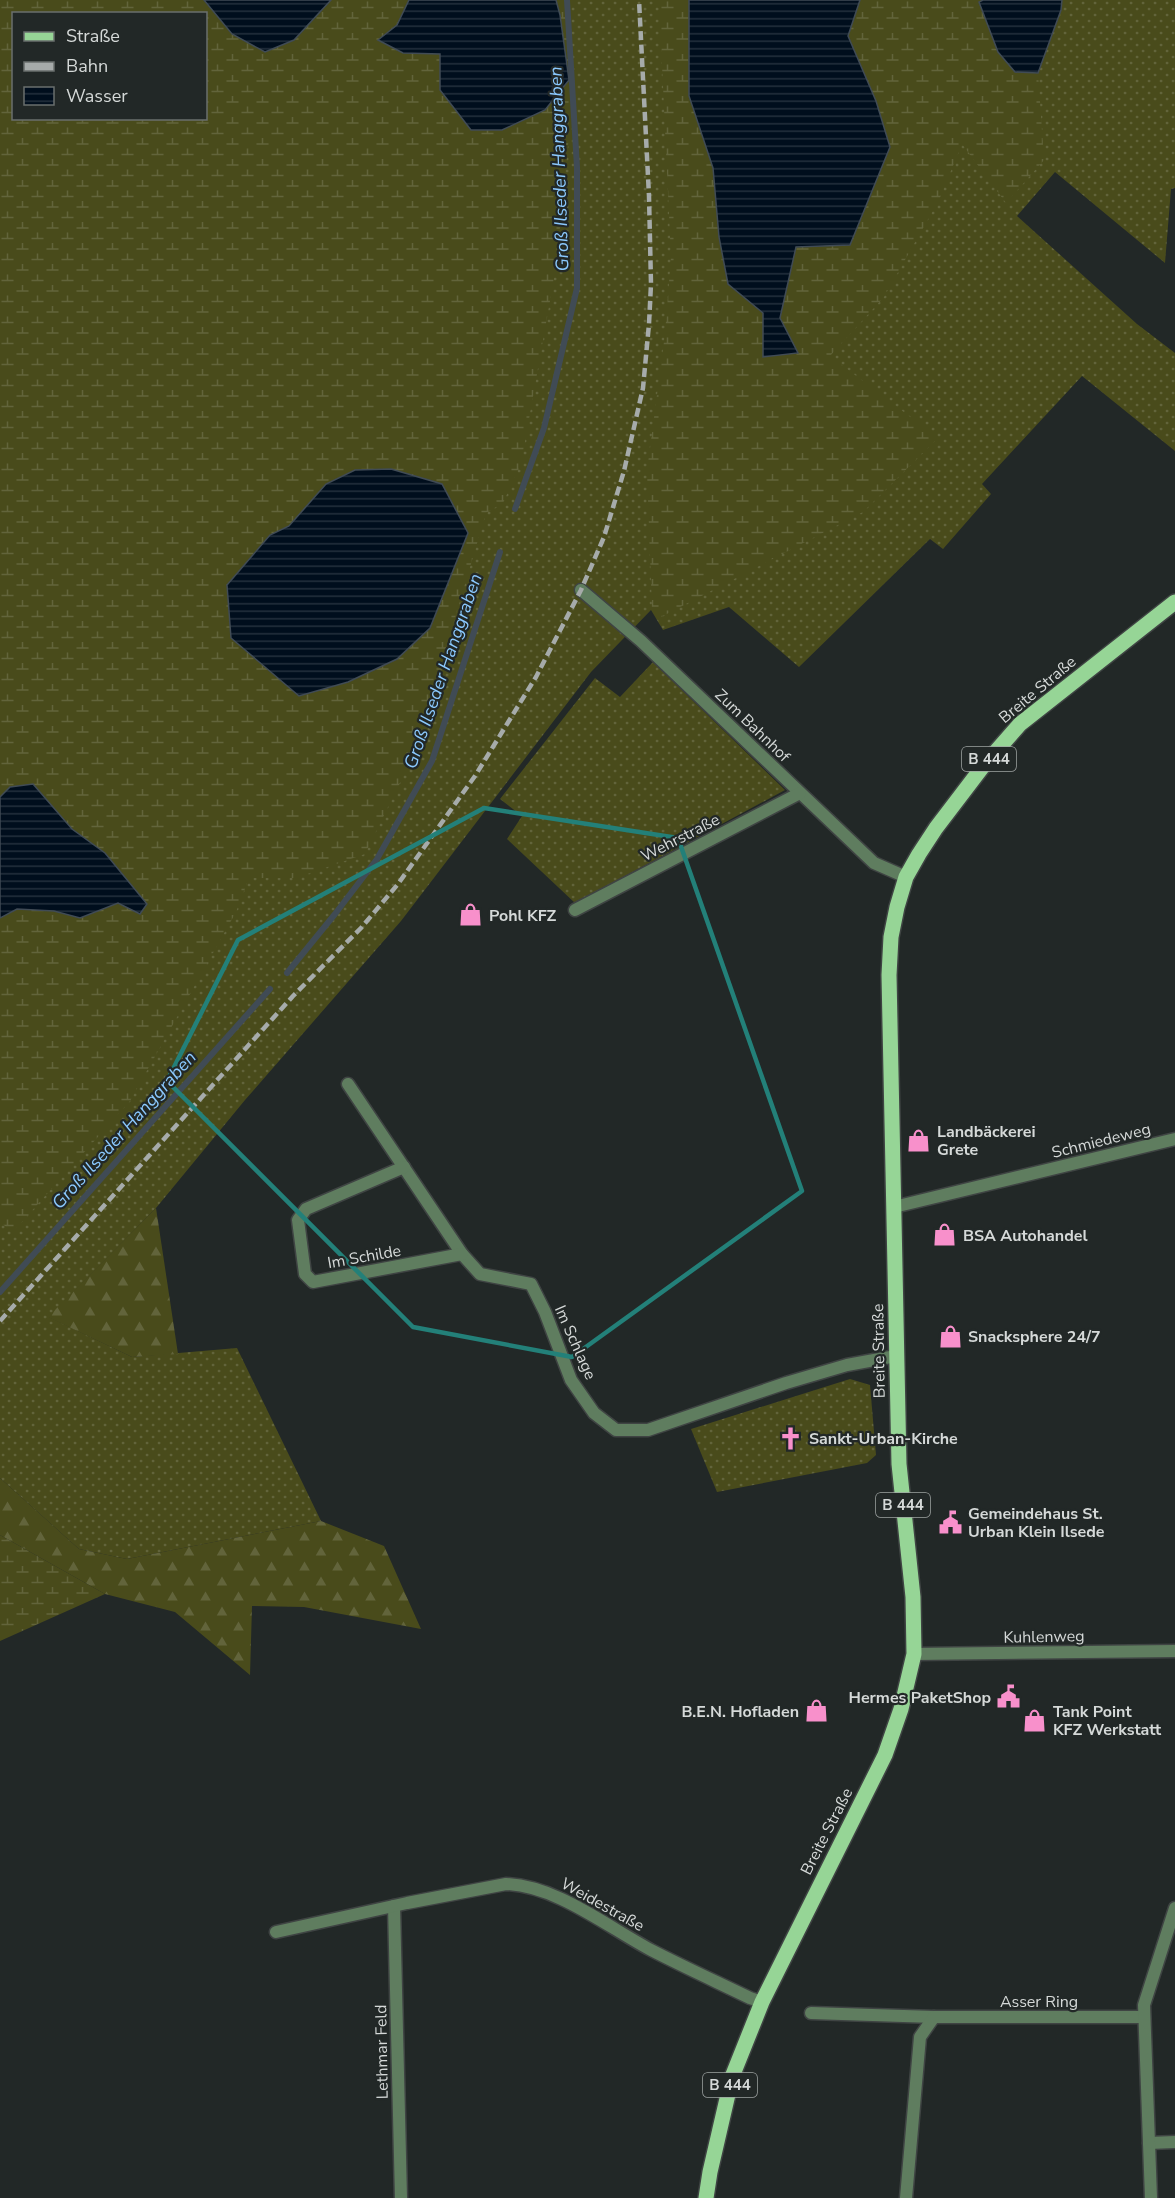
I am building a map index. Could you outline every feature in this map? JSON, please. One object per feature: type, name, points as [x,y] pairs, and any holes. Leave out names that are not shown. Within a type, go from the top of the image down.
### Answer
[{"type":"main road","name":"Breite Straße","points":[[706,2198],[732,2077],[762,2002],[885,1755],[901,1709],[914,1654],[913,1597],[899,1464],[889,975],[891,937],[906,877],[936,828],[984,765],[1020,724],[1175,602]]},
{"type":"street","name":"Zum Bahnhof","points":[[581,590],[641,641],[874,863],[906,877]]},
{"type":"street","name":"Wehrstraße","points":[[575,910],[800,793]]},
{"type":"street","name":"Im Schlage","points":[[348,1084],[462,1254],[480,1274],[531,1284],[545,1312],[571,1380],[594,1413],[616,1430],[648,1430],[796,1380],[847,1365],[896,1356]]},
{"type":"street","name":"Schmiedeweg","points":[[894,1207],[1175,1139]]},
{"type":"street","name":"Im Schilde","points":[[404,1167],[306,1209],[298,1220],[305,1274],[313,1282],[462,1254]]},
{"type":"street","name":"Kuhlenweg","points":[[914,1654],[1175,1651]]},
{"type":"street","name":"Weidestraße","points":[[276,1932],[506,1884],[522,1885],[550,1893],[651,1950],[762,2002]]},
{"type":"street","name":"Lethmar Feld","points":[[394,1906],[400,2198]]},
{"type":"street","points":[[1151,2198],[1144,2005],[1175,1908]]},
{"type":"street","name":"Asser Ring","points":[[811,2013],[934,2017],[1144,2017]]},
{"type":"street","points":[[906,2198],[921,2037],[934,2017]]},
{"type":"street","points":[[1149,2143],[1175,2142]]},
{"type":"highlighted area","points":[[484,808],[678,838],[802,1191],[572,1357],[413,1327],[167,1081],[238,940]]},
{"type":"green space","points":[[0,0],[1175,0],[1175,188],[1171,189],[1165,263],[1055,172],[1017,216],[1137,324],[1175,353],[1175,451],[1082,376],[982,484],[991,494],[943,549],[930,539],[799,667],[729,607],[663,630],[651,610],[591,672],[401,921],[245,1100],[156,1208],[49,1317],[132,1357],[237,1348],[321,1521],[127,1559],[79,1549],[0,1478]]},
{"type":"green space","points":[[0,0],[566,0],[574,86],[556,267],[521,464],[503,503],[486,513],[416,750],[365,854],[296,878],[249,878],[236,912],[130,1101],[12,1233],[0,1221]]},
{"type":"green space","points":[[659,0],[1062,0],[1061,10],[1038,73],[1044,160],[1006,203],[962,144],[939,200],[884,297],[830,356],[938,438],[863,512],[657,619],[652,610],[647,471],[665,334],[671,257]]},
{"type":"green space","points":[[653,662],[785,790],[575,903],[507,839],[522,816],[500,799],[595,678],[620,697]]},
{"type":"green space","points":[[156,1208],[178,1354],[132,1357],[48,1317]]},
{"type":"green space","points":[[850,1379],[870,1385],[876,1455],[867,1463],[717,1492],[691,1429]]},
{"type":"green space","points":[[0,1478],[79,1549],[127,1559],[321,1521],[384,1546],[421,1629],[304,1607],[252,1606],[250,1675],[175,1612],[105,1594],[0,1535]]},
{"type":"green space","points":[[0,1535],[105,1594],[0,1641]]},
{"type":"water","points":[[204,0],[331,0],[294,40],[265,52],[232,34]]},
{"type":"water","points":[[409,0],[556,0],[569,80],[545,110],[502,130],[471,130],[440,90],[440,54],[403,53],[378,40],[397,25]]},
{"type":"water","points":[[689,0],[860,0],[848,36],[876,101],[890,147],[850,245],[796,247],[780,318],[798,353],[763,357],[763,313],[728,284],[719,237],[713,168],[689,96]]},
{"type":"water","points":[[983,0],[1062,0],[1061,10],[1038,73],[1015,72],[998,52],[979,2]]},
{"type":"water","points":[[391,469],[442,484],[468,533],[430,628],[397,659],[348,682],[299,696],[231,638],[227,585],[270,535],[289,526],[326,484],[355,470]]},
{"type":"water","points":[[33,784],[72,829],[105,853],[147,904],[140,914],[118,903],[80,918],[54,911],[17,909],[0,918],[0,797],[10,787]]},
{"type":"waterway","name":"Groß Ilseder Hanggraben","points":[[515,509],[544,428],[577,288],[577,167],[567,0]]},
{"type":"waterway","name":"Groß Ilseder Hanggraben","points":[[287,973],[377,859],[432,761],[500,552]]},
{"type":"waterway","name":"Groß Ilseder Hanggraben","points":[[0,1292],[270,989]]},
{"type":"railway","points":[[0,1321],[293,996],[361,928],[398,884],[475,776],[536,677],[581,590],[604,537],[624,471],[643,388],[651,284],[639,0]]},
{"type":"place","name":"Pohl KFZ","points":[[471,915]]},
{"type":"place","name":"Landbäckerei Grete","points":[[919,1140]]},
{"type":"place","name":"BSA Autohandel","points":[[945,1235]]},
{"type":"place","name":"Snacksphere 24/7","points":[[950,1336]]},
{"type":"place","name":"Sankt-Urban-Kirche","points":[[791,1438]]},
{"type":"place","name":"Gemeindehaus St. Urban Klein Ilsede","points":[[950,1522]]},
{"type":"place","name":"Hermes PaketShop","points":[[1009,1697]]},
{"type":"place","name":"B.E.N. Hofladen","points":[[817,1711]]},
{"type":"place","name":"Tank Point KFZ Werkstatt","points":[[1035,1720]]}]
